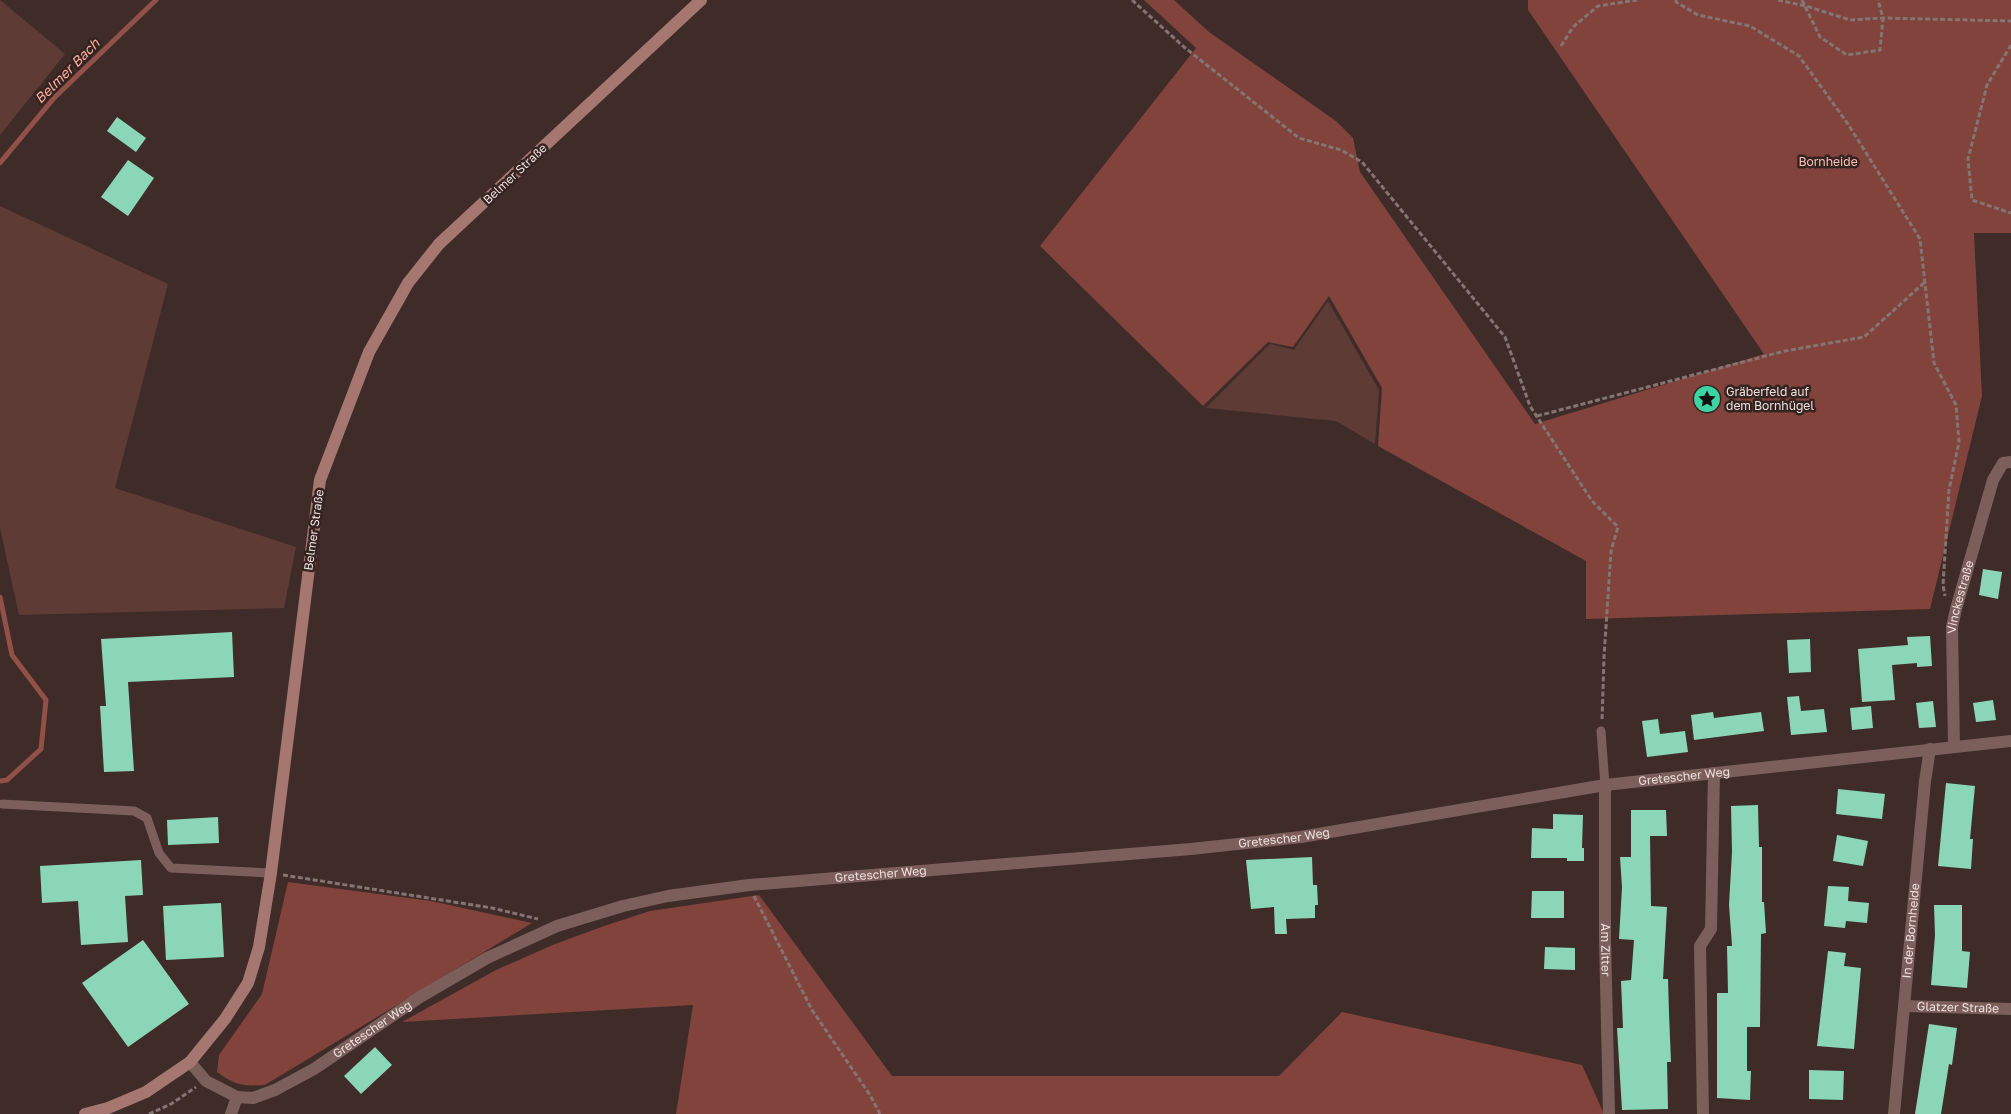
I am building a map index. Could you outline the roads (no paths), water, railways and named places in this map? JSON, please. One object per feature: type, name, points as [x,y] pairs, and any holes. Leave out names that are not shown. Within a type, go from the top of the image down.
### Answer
[{"type":"street","name":"Belmer Straße","points":[[85,1114],[108,1108],[146,1092],[190,1062],[225,1019],[248,983],[259,947],[271,873],[320,480],[369,352],[408,283],[439,244],[701,0]]},
{"type":"street","name":"Vinckestraße","points":[[1954,746],[1952,627],[1992,480],[2003,464],[2011,462]]},
{"type":"street","name":"Gretescher Weg","points":[[237,1097],[253,1098],[275,1090],[314,1068],[420,997],[487,958],[558,926],[623,906],[668,896],[749,885],[1171,851],[1301,837],[1605,785],[2011,741]]},
{"type":"street","name":"In der Bornheide","points":[[1894,1114],[1925,780],[1930,749]]},
{"type":"street","points":[[1703,1114],[1700,946],[1712,929],[1714,773]]},
{"type":"street","name":"Am Zitter","points":[[1605,785],[1605,939],[1609,1114]]},
{"type":"street","name":"Glatzer Straße","points":[[1904,1006],[2011,1009]]},
{"type":"street","points":[[190,1062],[206,1081],[237,1097],[231,1114]]},
{"type":"lane","points":[[1601,731],[1605,785]]},
{"type":"lane","points":[[2,804],[134,811],[147,818],[158,852],[170,868],[271,873]]},
{"type":"waterway","name":"Belmer Bach","points":[[0,163],[54,98],[156,0]]},
{"type":"waterway","name":"Belmer Bach","points":[[0,597],[12,655],[46,700],[41,749],[7,780],[0,781]]},
{"type":"place","name":"Gräberfeld auf dem Bornhügel","points":[[1707,399]]},
{"type":"park label","name":"Bornheide","points":[[1828,162]]}]
